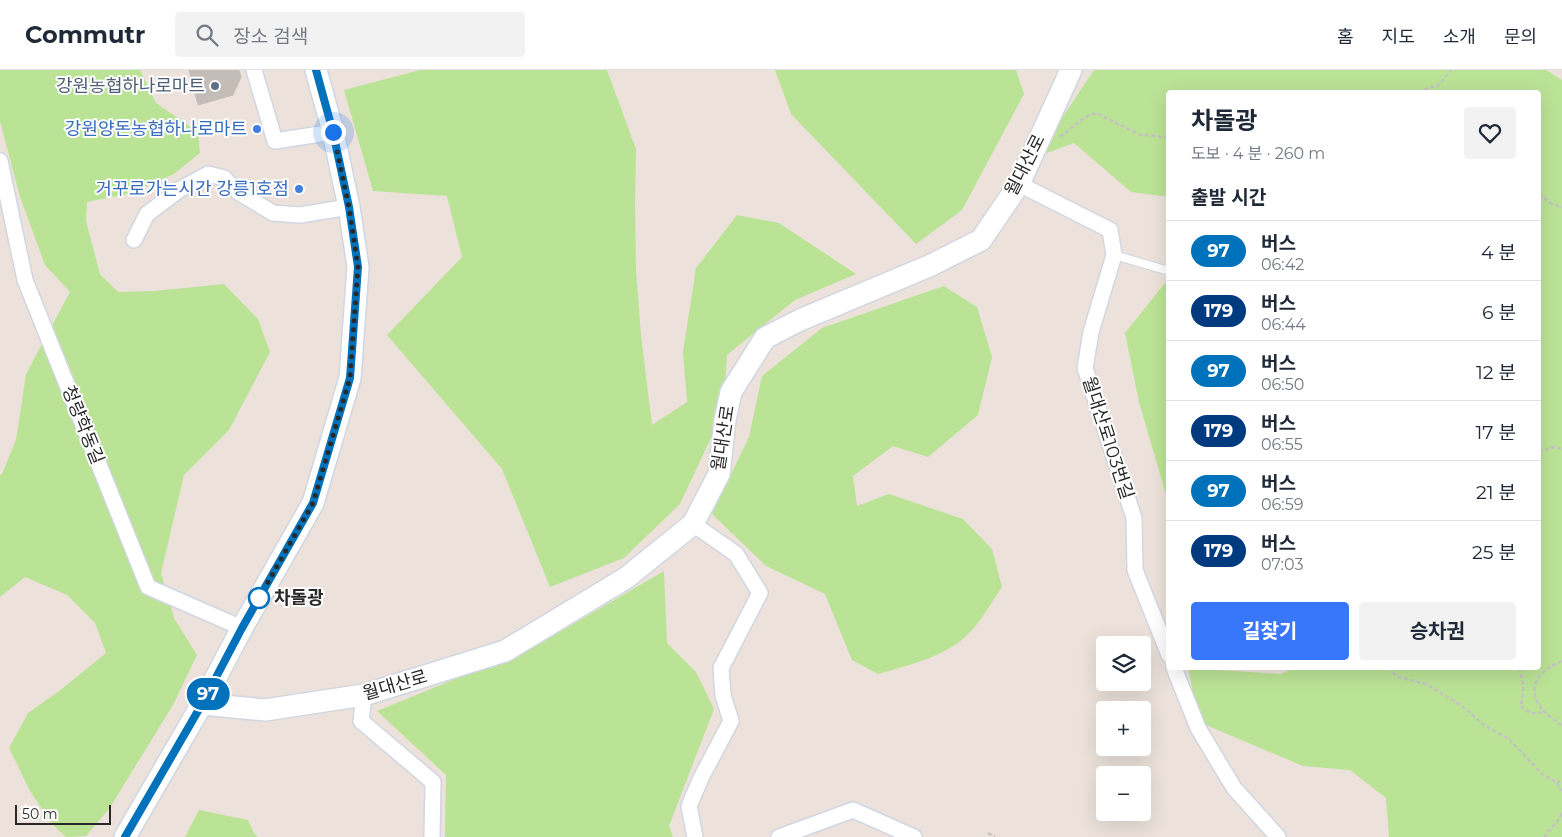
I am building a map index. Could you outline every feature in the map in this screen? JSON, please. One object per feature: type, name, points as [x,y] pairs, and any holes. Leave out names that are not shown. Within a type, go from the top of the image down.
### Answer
[{"type":"street","points":[[254,70],[274,142],[333,132]]},
{"type":"street","points":[[125,837],[202,704],[242,628],[313,503],[350,378],[358,267],[349,207],[333,132],[316,70]]},
{"type":"street","name":"월대산로","points":[[202,704],[265,710],[364,695],[505,651],[626,578],[693,524],[720,474],[725,420],[731,392],[765,338],[800,320],[929,266],[981,240],[1019,184],[1071,70]]},
{"type":"street","name":"청량학동길","points":[[0,161],[25,280],[148,587],[242,628]]},
{"type":"street","points":[[134,240],[147,214],[179,190],[208,174],[224,178],[238,192],[273,213],[300,215],[349,207]]},
{"type":"street","name":"월대산로103번길","points":[[1019,184],[1110,230],[1114,255],[1091,332],[1085,368],[1134,518],[1135,570],[1166,648]]},
{"type":"street","points":[[693,524],[736,554],[760,594],[721,668],[724,695],[732,721],[701,778],[689,806],[696,837]]},
{"type":"street","points":[[1175,670],[1198,728],[1234,788],[1278,837]]},
{"type":"street","points":[[364,695],[361,721],[433,782],[432,837]]},
{"type":"street","points":[[779,837],[854,810],[914,837]]},
{"type":"lane","points":[[1114,255],[1166,270]]},
{"type":"path","points":[[1424,90],[1439,85],[1451,70]]},
{"type":"path","points":[[1056,141],[1084,118],[1096,113],[1141,135],[1148,134],[1166,137]]},
{"type":"path","points":[[1541,196],[1552,204],[1562,207]]},
{"type":"path","points":[[1541,451],[1554,446],[1562,449]]},
{"type":"path","points":[[1562,662],[1542,672],[1535,681],[1537,697],[1544,712],[1562,725]]},
{"type":"path","points":[[1390,670],[1398,676],[1426,684],[1462,706],[1485,726],[1509,739],[1541,773],[1557,783],[1562,791]]},
{"type":"path","points":[[1520,670],[1522,674],[1523,697],[1520,705],[1530,713],[1544,712]]},
{"type":"path","points":[[1557,783],[1562,779]]},
{"type":"path","points":[[1544,837],[1560,818],[1562,812]]},
{"type":"path","points":[[988,833],[995,837]]},
{"type":"green space","points":[[0,70],[140,70],[156,103],[198,132],[200,153],[174,174],[127,194],[87,202],[86,221],[100,274],[118,292],[154,291],[224,284],[258,319],[270,352],[229,430],[184,475],[161,573],[174,618],[197,655],[173,705],[109,809],[86,836],[66,837],[51,823],[30,791],[9,748],[28,713],[58,692],[106,653],[95,623],[67,595],[25,577],[0,597],[0,475],[16,440],[26,374],[70,292],[45,265],[20,197],[0,121]]},
{"type":"green space","points":[[420,70],[607,70],[636,149],[636,271],[641,335],[652,425],[687,402],[683,352],[696,268],[737,215],[779,223],[856,274],[795,300],[727,355],[723,412],[680,504],[624,558],[550,587],[502,469],[387,335],[462,257],[447,196],[373,191],[344,90]]},
{"type":"green space","points":[[775,70],[1016,70],[1024,94],[962,210],[916,244],[791,114]]},
{"type":"green space","points":[[1094,70],[1546,70],[1562,80],[1562,837],[1389,837],[1386,798],[1350,770],[1303,766],[1199,722],[1188,670],[1281,674],[1289,670],[1541,670],[1541,90],[1166,90],[1166,197],[1131,192],[1074,143],[1036,157]]},
{"type":"green space","points":[[1166,282],[1166,495],[1139,402],[1125,333]]},
{"type":"green space","points":[[944,286],[977,307],[992,357],[978,415],[928,457],[893,446],[853,476],[857,506],[889,494],[963,519],[992,549],[1002,587],[977,624],[958,643],[930,658],[878,674],[852,660],[825,594],[766,566],[712,514],[749,437],[762,376],[822,328]]},
{"type":"green space","points":[[664,571],[667,643],[696,672],[714,709],[669,826],[673,837],[445,837],[446,775],[377,711],[534,647]]},
{"type":"green space","points":[[199,810],[248,820],[258,837],[185,837]]},
{"type":"building","name":"강원농협하나로마트","points":[[189,70],[239,70],[241,77],[233,95],[198,105]]},
{"type":"bus line","name":"97","points":[[125,837],[202,704],[242,628],[313,503],[350,378],[358,267],[349,207],[333,132],[316,70]]},
{"type":"place","name":"강원농협하나로마트","points":[[215,86]]},
{"type":"place","name":"강원양돈농협하나로마트","points":[[257,129]]},
{"type":"place","name":"거꾸로가는시간 강릉1호점","points":[[299,189]]},
{"type":"place","name":"차돌광","points":[[259,598]]},
{"type":"route","points":[[259,598],[313,503],[350,378],[358,267],[349,207],[333,132]]}]
